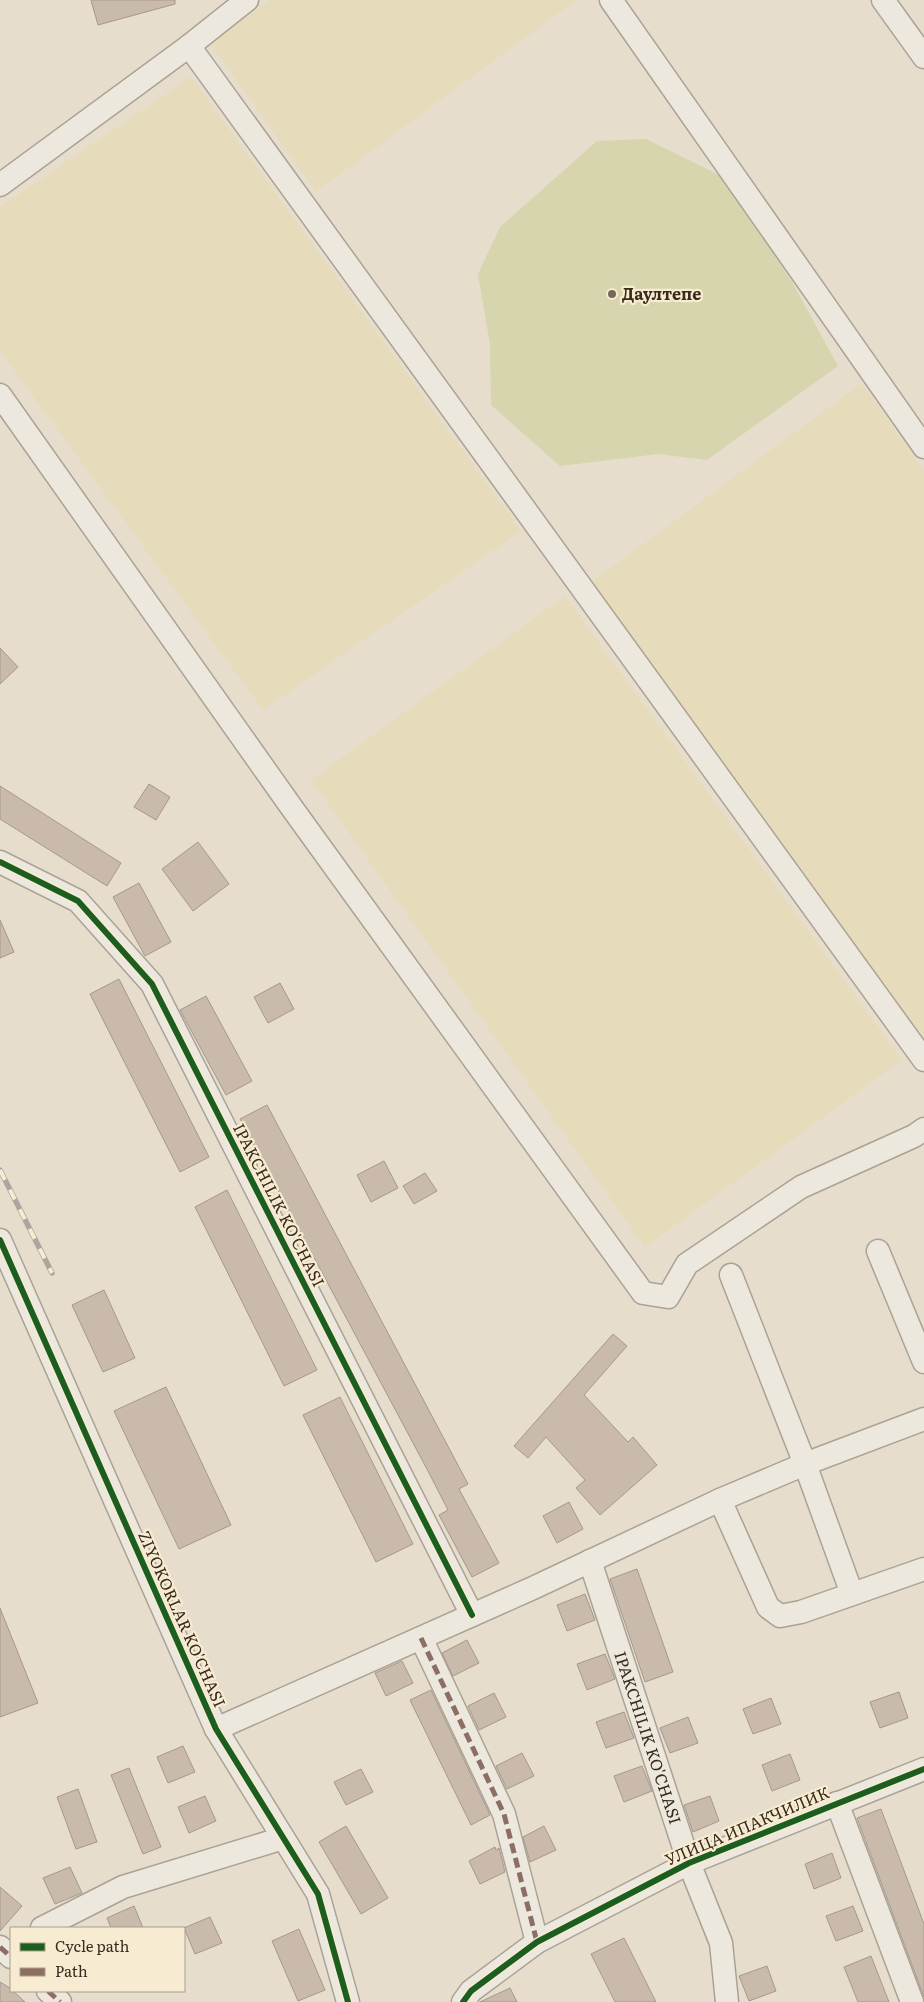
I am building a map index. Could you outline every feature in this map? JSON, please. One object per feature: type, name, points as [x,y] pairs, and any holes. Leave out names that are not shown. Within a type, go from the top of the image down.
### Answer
[{"type":"street","points":[[0,185],[247,0]]},
{"type":"street","points":[[611,0],[924,446]]},
{"type":"street","points":[[883,0],[924,57]]},
{"type":"street","points":[[188,46],[924,1060]]},
{"type":"street","points":[[0,394],[292,808],[643,1293],[668,1297],[687,1264],[793,1193],[914,1136],[924,1129]]},
{"type":"street","name":"IPAKCHILIK KO'CHASI","points":[[0,862],[78,901],[152,984],[472,1615]]},
{"type":"street","name":"ZIYOKORLAR KO'CHASI","points":[[0,1240],[216,1728],[318,1894],[348,2002]]},
{"type":"street","points":[[878,1251],[924,1362]]},
{"type":"street","points":[[731,1275],[805,1464],[852,1594]]},
{"type":"street","points":[[216,1728],[472,1615],[720,1500],[805,1464],[924,1419]]},
{"type":"street","points":[[720,1500],[768,1607],[780,1616],[801,1612],[924,1569]]},
{"type":"street","name":"IPAKCHILIK KO'CHASI","points":[[590,1561],[689,1863],[721,1944],[728,2002]]},
{"type":"street","points":[[421,1638],[504,1814],[537,1942]]},
{"type":"street","name":"УЛИЦА ИПАКЧИЛИК","points":[[463,2002],[471,1991],[537,1942],[689,1863],[924,1769]]},
{"type":"street","points":[[837,1803],[912,2002]]},
{"type":"street","points":[[44,1927],[123,1887],[283,1838]]},
{"type":"street","points":[[49,1992],[60,2002]]},
{"type":"shaded area","points":[[270,0],[576,0],[316,192],[210,43]]},
{"type":"shaded area","points":[[191,77],[521,531],[263,710],[0,351],[0,207]]},
{"type":"shaded area","points":[[862,383],[924,471],[924,1038],[913,1045],[582,589]]},
{"type":"shaded area","points":[[565,596],[902,1060],[645,1247],[311,780]]},
{"type":"green space","points":[[646,139],[723,177],[792,282],[838,366],[707,460],[658,454],[560,466],[491,405],[490,344],[478,274],[500,227],[597,141]]},
{"type":"building","points":[[91,0],[175,0],[175,4],[98,25]]},
{"type":"building","points":[[0,648],[18,667],[0,684]]},
{"type":"building","points":[[149,784],[170,797],[156,820],[134,807]]},
{"type":"building","points":[[0,786],[121,863],[107,886],[0,819]]},
{"type":"building","points":[[198,842],[229,884],[193,911],[162,869]]},
{"type":"building","points":[[139,883],[171,942],[145,956],[113,897]]},
{"type":"building","points":[[0,920],[14,952],[0,958]]},
{"type":"building","points":[[119,979],[209,1157],[180,1172],[90,994]]},
{"type":"building","points":[[280,983],[294,1009],[268,1023],[254,997]]},
{"type":"building","points":[[206,996],[252,1081],[226,1095],[180,1010]]},
{"type":"building","points":[[267,1105],[468,1484],[459,1489],[499,1563],[472,1577],[439,1515],[448,1510],[240,1119]]},
{"type":"building","points":[[384,1161],[398,1188],[371,1202],[357,1175]]},
{"type":"building","points":[[425,1173],[437,1191],[414,1204],[403,1186]]},
{"type":"building","points":[[227,1190],[317,1370],[284,1386],[195,1207]]},
{"type":"building","points":[[104,1290],[135,1358],[103,1372],[72,1305]]},
{"type":"building","points":[[613,1334],[627,1346],[584,1395],[628,1442],[633,1437],[657,1465],[600,1515],[576,1488],[585,1480],[546,1437],[528,1458],[514,1446]]},
{"type":"building","points":[[166,1387],[231,1525],[179,1549],[114,1411]]},
{"type":"building","points":[[340,1397],[413,1544],[376,1562],[303,1415]]},
{"type":"building","points":[[569,1502],[583,1529],[557,1543],[543,1516]]},
{"type":"building","points":[[637,1569],[673,1672],[645,1682],[610,1579]]},
{"type":"building","points":[[585,1594],[595,1620],[567,1631],[557,1605]]},
{"type":"building","points":[[0,1608],[38,1703],[0,1717]]},
{"type":"building","points":[[467,1640],[479,1663],[453,1676],[442,1653]]},
{"type":"building","points":[[605,1654],[615,1679],[587,1690],[577,1664]]},
{"type":"building","points":[[402,1661],[413,1683],[386,1696],[375,1673]]},
{"type":"building","points":[[431,1690],[490,1815],[471,1825],[410,1700]]},
{"type":"building","points":[[899,1692],[908,1718],[880,1728],[870,1702]]},
{"type":"building","points":[[494,1693],[506,1717],[479,1730],[468,1706]]},
{"type":"building","points":[[771,1698],[781,1724],[753,1734],[743,1709]]},
{"type":"building","points":[[624,1712],[634,1738],[606,1748],[596,1722]]},
{"type":"building","points":[[688,1717],[698,1743],[670,1753],[660,1728]]},
{"type":"building","points":[[183,1746],[195,1772],[168,1783],[157,1757]]},
{"type":"building","points":[[522,1753],[534,1776],[507,1789],[496,1766]]},
{"type":"building","points":[[790,1754],[800,1780],[772,1791],[762,1765]]},
{"type":"building","points":[[642,1766],[652,1791],[624,1802],[614,1776]]},
{"type":"building","points":[[129,1768],[161,1847],[143,1854],[111,1775]]},
{"type":"building","points":[[361,1769],[373,1792],[346,1805],[334,1782]]},
{"type":"building","points":[[78,1789],[97,1842],[76,1849],[57,1797]]},
{"type":"building","points":[[205,1796],[216,1821],[189,1833],[178,1807]]},
{"type":"building","points":[[710,1796],[719,1821],[693,1832],[684,1805]]},
{"type":"building","points":[[881,1809],[924,1924],[924,1997],[857,1818]]},
{"type":"building","points":[[346,1826],[388,1898],[361,1914],[319,1842]]},
{"type":"building","points":[[544,1826],[556,1850],[530,1862],[523,1837]]},
{"type":"building","points":[[495,1847],[496,1850],[499,1848],[505,1872],[480,1884],[469,1861]]},
{"type":"building","points":[[832,1853],[841,1878],[814,1889],[805,1864]]},
{"type":"building","points":[[70,1867],[82,1893],[55,1904],[43,1878]]},
{"type":"building","points":[[0,1887],[22,1906],[0,1931]]},
{"type":"building","points":[[134,1906],[143,1927],[111,1927],[107,1918]]},
{"type":"building","points":[[853,1906],[863,1931],[836,1941],[826,1916]]},
{"type":"building","points":[[210,1917],[222,1943],[195,1954],[185,1928]]},
{"type":"building","points":[[299,1929],[325,1990],[298,2001],[272,1941]]},
{"type":"building","points":[[624,1938],[656,2002],[615,2002],[591,1954]]},
{"type":"building","points":[[871,1956],[889,2002],[858,2002],[844,1967]]},
{"type":"building","points":[[767,1966],[776,1991],[749,2001],[739,1976]]},
{"type":"building","points":[[0,1982],[10,1988],[10,1992],[14,1992],[25,2002],[0,2002]]},
{"type":"building","points":[[510,1988],[517,2002],[480,2002]]},
{"type":"railway","points":[[0,1170],[52,1273]]},
{"type":"marked path","points":[[421,1638],[504,1814],[537,1942]]},
{"type":"marked path","points":[[0,1947],[10,1956]]},
{"type":"marked path","points":[[49,1992],[60,2002]]},
{"type":"cycle path","points":[[0,862],[78,901],[152,984],[472,1615]]},
{"type":"cycle path","points":[[0,1240],[216,1729],[318,1894],[348,2002]]},
{"type":"cycle path","points":[[463,2002],[471,1991],[537,1942],[689,1863],[924,1769]]},
{"type":"place","name":"Даултепе","points":[[612,294]]}]
